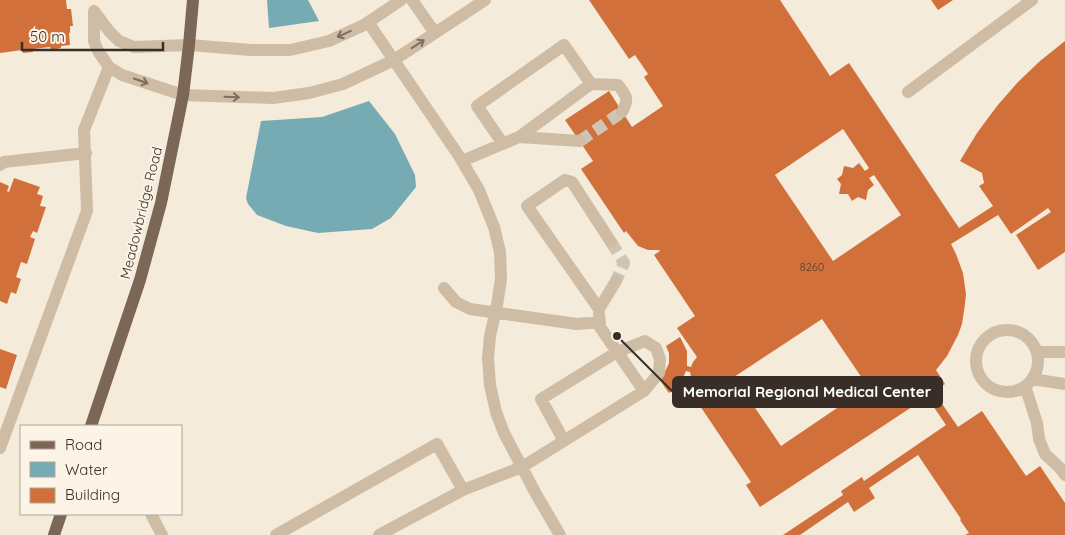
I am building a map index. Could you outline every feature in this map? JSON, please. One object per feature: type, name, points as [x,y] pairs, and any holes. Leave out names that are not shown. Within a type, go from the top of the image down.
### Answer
[{"type":"main road","name":"Meadowbridge Road","points":[[91,425],[140,280],[161,204],[183,95],[193,0]]},
{"type":"main road","points":[[54,535],[61,515]]},
{"type":"street","points":[[94,5],[109,31],[119,41],[134,47],[189,45],[250,50],[290,50],[329,41],[368,22],[400,0]]},
{"type":"street","points":[[412,0],[435,33]]},
{"type":"street","points":[[94,5],[94,41],[108,67],[122,75],[183,95],[273,98],[308,93],[343,84],[394,60],[485,0]]},
{"type":"street","points":[[908,92],[1032,0]]},
{"type":"street","points":[[368,22],[462,161],[479,190],[494,227],[500,252],[501,279],[490,336],[490,386],[504,433],[560,535]]},
{"type":"street","points":[[503,144],[477,106],[564,45],[591,84]]},
{"type":"street","points":[[0,448],[87,211],[84,130],[108,67]]},
{"type":"street","points":[[462,161],[519,137],[591,84],[618,85],[626,94],[627,103],[622,112]]},
{"type":"street","points":[[519,137],[580,141]]},
{"type":"street","points":[[0,164],[86,152]]},
{"type":"street","points":[[611,242],[572,182],[565,180],[527,206],[599,315],[600,327],[644,391]]},
{"type":"street","points":[[444,288],[456,302],[470,309],[577,324],[599,315],[616,281]]},
{"type":"street","points":[[1005,330],[1025,336],[1032,343],[1037,352],[1038,362],[1036,371],[1028,383],[1015,391],[1005,392],[986,384],[980,376],[977,356],[980,346],[987,338],[996,332],[1005,330]]},
{"type":"street","points":[[379,535],[464,490],[522,467],[564,441],[644,391],[659,373],[660,359],[656,348],[645,341],[617,352],[541,399],[564,441]]},
{"type":"street","points":[[1037,352],[1065,352]]},
{"type":"street","points":[[1028,383],[1065,384]]},
{"type":"street","points":[[1028,383],[1039,440],[1045,454],[1065,475]]},
{"type":"street","points":[[276,535],[437,444],[464,490]]},
{"type":"street","points":[[152,515],[162,535]]},
{"type":"water","points":[[267,0],[308,0],[319,21],[269,28]]},
{"type":"water","points":[[369,101],[395,134],[415,175],[416,187],[391,218],[372,229],[318,233],[286,226],[257,215],[248,204],[246,198],[261,121],[322,117]]},
{"type":"building","points":[[0,0],[66,0],[67,9],[71,9],[73,26],[70,26],[70,45],[51,50],[50,47],[33,49],[33,52],[23,53],[22,50],[0,53]]},
{"type":"building","points":[[589,0],[780,0],[830,76],[849,63],[959,228],[993,206],[979,186],[984,183],[982,173],[960,161],[977,133],[1018,82],[1065,41],[1065,252],[1038,270],[1016,235],[1051,212],[1048,208],[1011,234],[998,215],[951,244],[963,273],[966,294],[965,304],[958,335],[947,356],[936,370],[945,384],[934,392],[958,427],[982,411],[1026,476],[1040,466],[1065,503],[1065,535],[965,535],[969,533],[961,519],[918,455],[869,488],[875,498],[854,512],[848,502],[800,535],[783,535],[843,495],[841,491],[862,477],[864,481],[946,425],[927,397],[760,507],[746,485],[751,482],[686,385],[692,381],[690,372],[686,371],[681,382],[669,393],[659,379],[664,374],[669,363],[669,353],[666,346],[680,337],[687,351],[687,366],[691,367],[697,357],[677,328],[695,316],[654,255],[660,251],[648,250],[638,246],[626,231],[624,233],[581,169],[593,161],[565,120],[609,91],[632,127],[663,106],[644,77],[648,74],[635,55],[629,59]],"holes":[[[843,129],[869,168],[865,171],[859,163],[853,168],[844,166],[842,175],[837,179],[841,184],[839,194],[848,194],[852,201],[858,197],[866,200],[868,190],[874,185],[869,178],[874,175],[901,215],[833,261],[775,175]],[[822,319],[868,387],[781,446],[734,377]]]},
{"type":"building","points":[[931,0],[953,0],[938,10]]},
{"type":"building","points":[[14,178],[40,187],[37,194],[43,196],[40,206],[46,207],[37,233],[33,231],[30,237],[35,239],[27,264],[21,262],[16,277],[21,279],[16,294],[11,292],[7,304],[0,301],[0,182],[9,186],[7,191],[9,192]]},
{"type":"building","points":[[0,349],[17,355],[6,389],[0,387]]},
{"type":"tunnel","points":[[580,141],[622,112]]},
{"type":"tunnel","points":[[611,242],[624,263],[616,281]]},
{"type":"place","name":"Memorial Regional Medical Center","points":[[617,336]]}]
